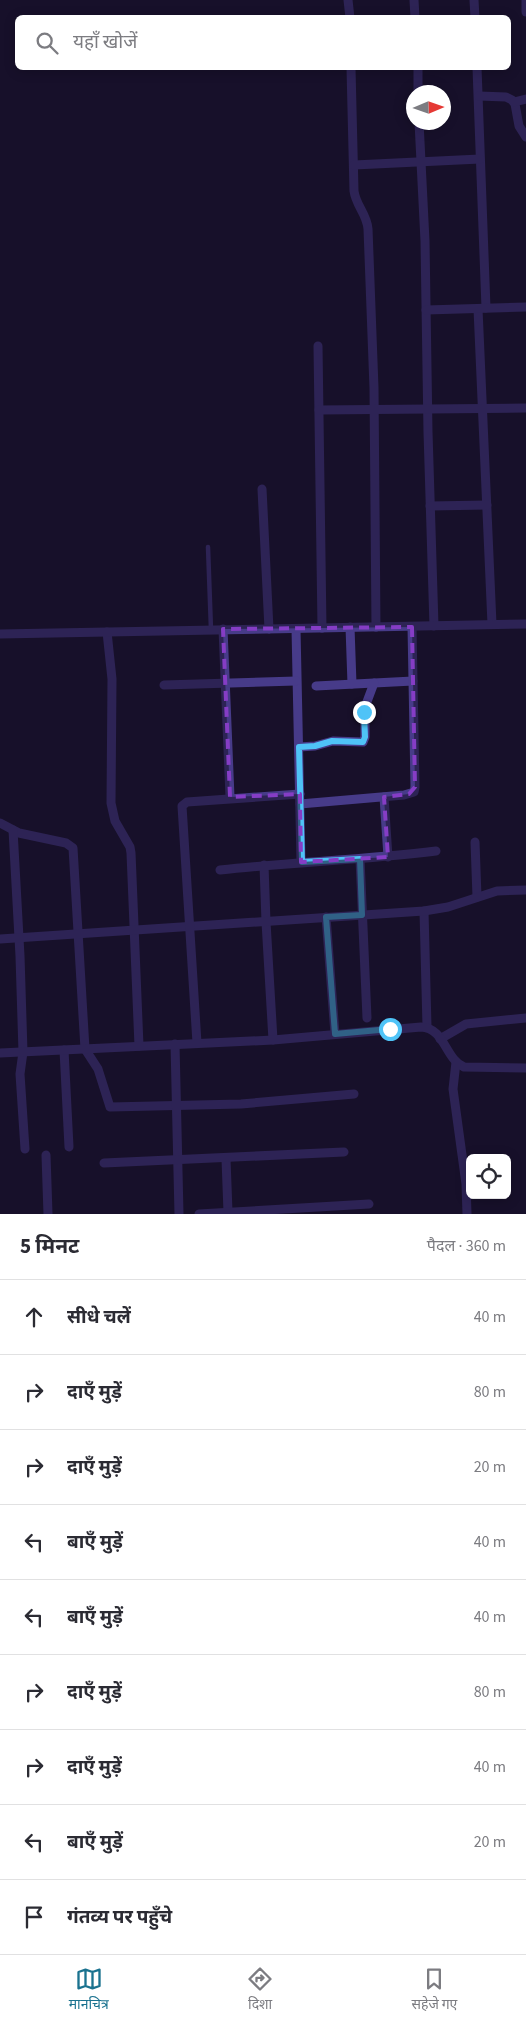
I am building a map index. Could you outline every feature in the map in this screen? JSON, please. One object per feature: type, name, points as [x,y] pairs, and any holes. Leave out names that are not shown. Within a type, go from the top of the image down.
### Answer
[{"type":"street","points":[[348,0],[350,15]]},
{"type":"street","points":[[414,0],[415,15]]},
{"type":"street","points":[[474,0],[475,15]]},
{"type":"street","points":[[519,0],[526,5]]},
{"type":"street","points":[[526,0],[526,12]]},
{"type":"street","points":[[351,70],[355,199],[368,221],[374,410],[376,627]]},
{"type":"street","points":[[418,70],[418,85]]},
{"type":"street","points":[[477,70],[480,159],[482,408],[492,624]]},
{"type":"street","points":[[479,96],[506,97],[514,102],[526,99]]},
{"type":"street","points":[[514,102],[519,126],[526,137]]},
{"type":"street","points":[[419,130],[434,626]]},
{"type":"street","points":[[354,165],[480,159]]},
{"type":"street","points":[[426,310],[526,307]]},
{"type":"street","points":[[318,346],[322,628]]},
{"type":"street","points":[[319,410],[526,408]]},
{"type":"street","points":[[262,489],[269,629]]},
{"type":"street","points":[[430,506],[487,505]]},
{"type":"street","points":[[0,634],[526,624]]},
{"type":"street","points":[[350,627],[352,684]]},
{"type":"street","points":[[300,804],[384,797],[414,792],[412,627]]},
{"type":"street","points":[[223,629],[230,797]]},
{"type":"street","points":[[296,629],[302,862]]},
{"type":"street","points":[[107,632],[112,679],[111,803],[116,821],[130,847],[139,1046]]},
{"type":"street","points":[[164,685],[296,680]]},
{"type":"street","points":[[316,686],[413,682]]},
{"type":"street","points":[[299,747],[315,746],[332,741],[363,742],[365,737],[365,707],[374,683]]},
{"type":"street","points":[[197,1043],[182,806],[187,802],[230,797],[300,794]]},
{"type":"street","points":[[384,797],[388,856]]},
{"type":"street","points":[[0,823],[13,830],[66,843],[73,848],[85,1049],[98,1069],[110,1107],[241,1104],[354,1094]]},
{"type":"street","points":[[13,830],[24,1052],[20,1074],[25,1149]]},
{"type":"street","points":[[475,842],[477,897]]},
{"type":"street","points":[[220,870],[436,851]]},
{"type":"street","points":[[360,859],[367,1018]]},
{"type":"street","points":[[264,865],[273,1040]]},
{"type":"street","points":[[0,939],[424,911],[448,907],[496,890],[526,890]]},
{"type":"street","points":[[424,911],[427,1027]]},
{"type":"street","points":[[326,917],[335,1034]]},
{"type":"street","points":[[440,1039],[466,1024],[526,1018]]},
{"type":"street","points":[[0,1052],[273,1040],[427,1027],[435,1031],[456,1062],[464,1067],[526,1068]]},
{"type":"street","points":[[175,1044],[179,1214]]},
{"type":"street","points":[[64,1050],[69,1148]]},
{"type":"street","points":[[456,1062],[453,1088],[465,1178],[467,1214]]},
{"type":"street","points":[[104,1163],[226,1159],[344,1152]]},
{"type":"street","points":[[46,1155],[48,1214]]},
{"type":"street","points":[[226,1159],[228,1212]]},
{"type":"street","points":[[199,1214],[310,1210],[369,1204]]},
{"type":"lane","points":[[208,547],[211,630]]},
{"type":"highlighted area","points":[[412,627],[415,787],[409,794],[384,797],[388,857],[301,862],[300,794],[230,797],[223,629]]},
{"type":"route","points":[[364,712],[365,740],[363,742],[332,741],[315,746],[299,747],[302,862],[360,859],[362,915],[326,917],[335,1034],[390,1029]]}]
